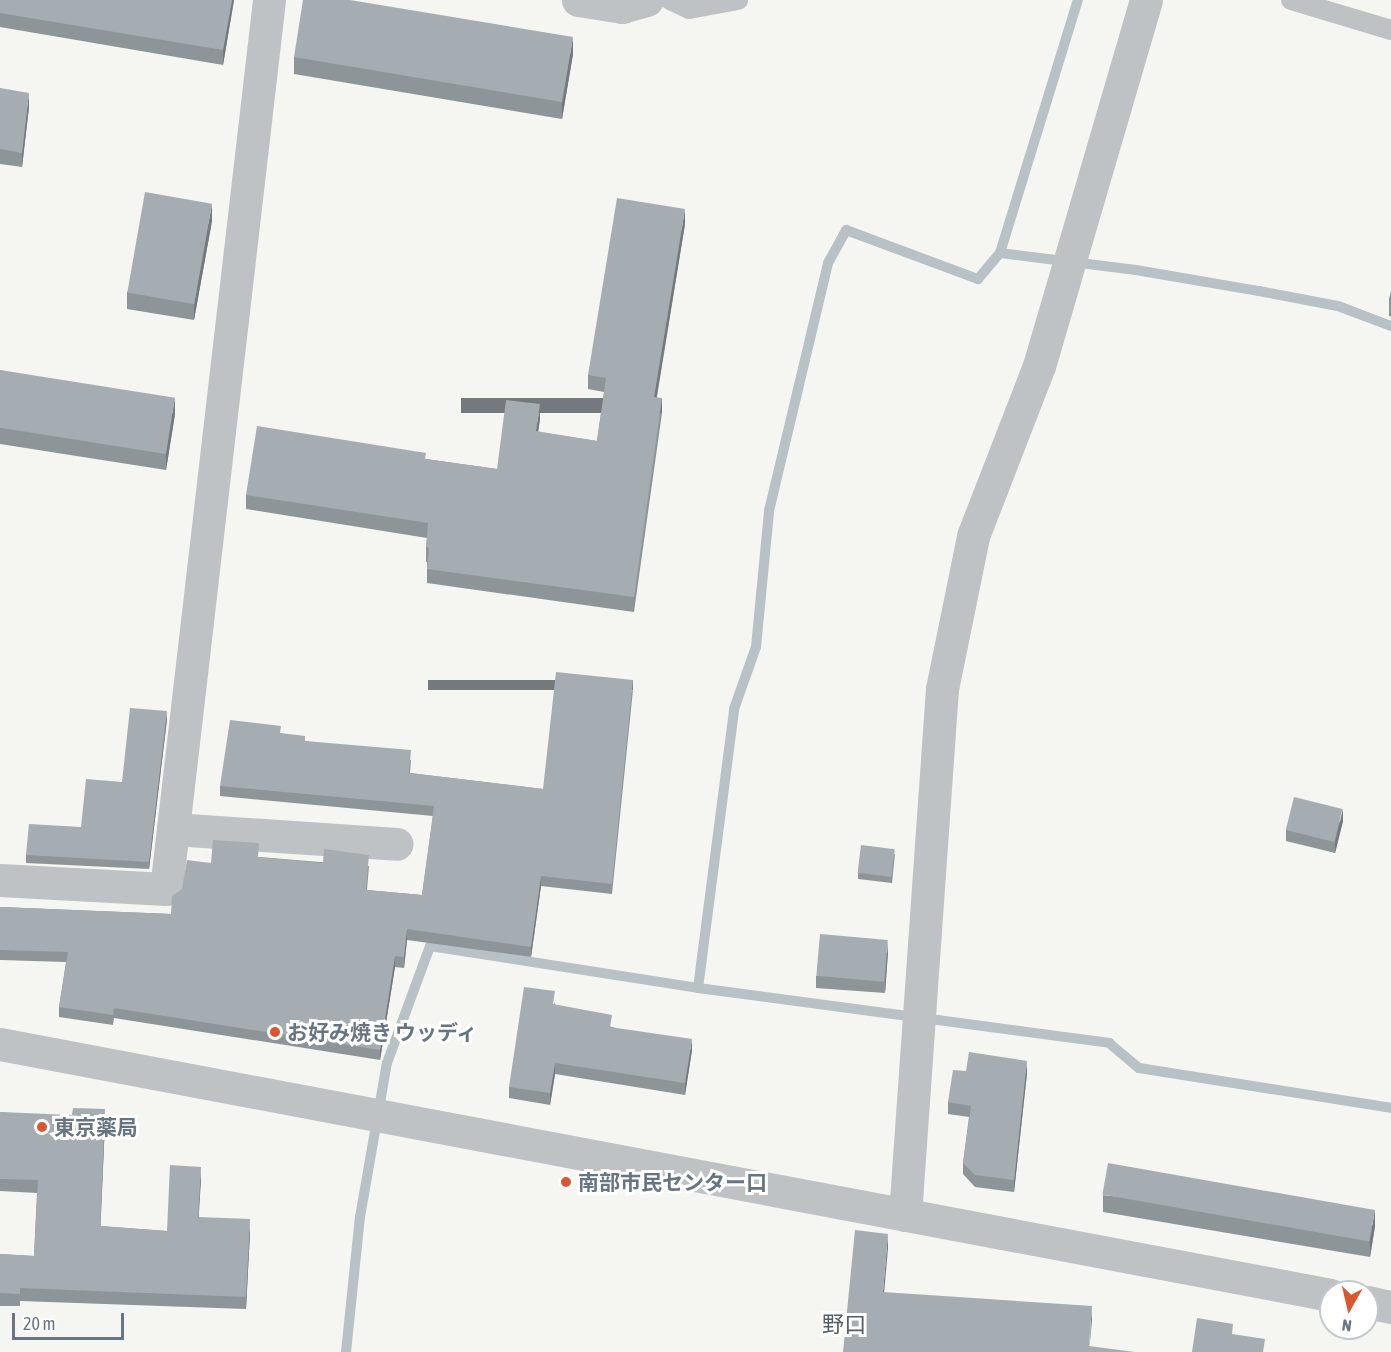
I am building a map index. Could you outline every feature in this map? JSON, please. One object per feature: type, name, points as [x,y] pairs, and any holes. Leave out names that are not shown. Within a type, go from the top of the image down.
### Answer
[{"type":"street","points":[[0,880],[166,889],[269,0]]},
{"type":"street","points":[[578,0],[622,8],[647,0]]},
{"type":"street","points":[[905,1215],[942,689],[973,536],[1040,366],[1146,0]]},
{"type":"street","points":[[173,829],[396,844]]},
{"type":"street","points":[[0,1044],[1319,1293]]},
{"type":"lane","points":[[670,0],[689,9],[738,0]]},
{"type":"lane","points":[[1291,0],[1391,30]]},
{"type":"building","points":[[0,0],[232,0],[223,50],[0,13]]},
{"type":"building","points":[[303,0],[350,0],[573,37],[562,102],[294,57]]},
{"type":"building","points":[[0,88],[29,93],[22,153],[0,149]]},
{"type":"building","points":[[145,192],[212,204],[194,304],[127,292]]},
{"type":"building","points":[[617,198],[685,209],[654,397],[662,398],[634,597],[427,569],[428,523],[246,495],[257,426],[426,453],[425,459],[497,469],[506,400],[540,404],[536,431],[597,441],[606,378],[588,375]]},
{"type":"building","points":[[0,370],[175,398],[166,454],[0,428]]},
{"type":"building","points":[[556,672],[633,680],[612,884],[541,876],[531,947],[407,929],[404,957],[395,956],[380,1050],[114,1008],[113,1015],[59,1007],[68,952],[0,950],[0,907],[171,914],[172,896],[182,889],[187,860],[211,863],[213,840],[259,843],[258,857],[323,863],[324,849],[369,855],[366,890],[422,895],[434,806],[220,786],[230,720],[281,726],[280,733],[305,736],[305,741],[411,750],[409,773],[543,789]]},
{"type":"building","points":[[130,708],[167,711],[149,862],[26,855],[29,824],[81,827],[86,779],[122,782]]},
{"type":"building","points":[[1294,797],[1343,809],[1334,842],[1286,830]]},
{"type":"building","points":[[861,845],[895,849],[891,877],[858,873]]},
{"type":"building","points":[[820,934],[888,940],[884,982],[816,976]]},
{"type":"building","points":[[524,987],[555,991],[553,1004],[612,1015],[610,1027],[692,1039],[685,1083],[555,1063],[550,1093],[509,1087]]},
{"type":"building","points":[[969,1052],[1027,1061],[1014,1180],[975,1175],[963,1163],[971,1106],[948,1102],[953,1070],[966,1071]]},
{"type":"building","points":[[73,1108],[105,1109],[100,1226],[167,1231],[170,1165],[201,1167],[198,1217],[250,1219],[246,1297],[20,1288],[20,1294],[0,1293],[0,1254],[34,1256],[38,1180],[0,1179],[0,1112],[72,1115]]},
{"type":"building","points":[[1108,1163],[1375,1210],[1369,1242],[1102,1195]]},
{"type":"building","points":[[855,1230],[888,1234],[883,1292],[1092,1306],[1089,1346],[1135,1352],[843,1352]]},
{"type":"building","points":[[1197,1318],[1233,1324],[1232,1334],[1265,1339],[1263,1352],[1192,1352]]},
{"type":"waterway","points":[[698,988],[734,709],[756,647],[769,511],[828,263],[846,230],[978,279],[1000,253],[1078,0]]},
{"type":"waterway","points":[[1000,253],[1136,270],[1259,291],[1338,306],[1391,326]]},
{"type":"waterway","points":[[346,1352],[360,1217],[387,1063],[430,946],[698,988],[1109,1043],[1139,1068],[1391,1108]]},
{"type":"place","name":"お好み焼き ウッディ","points":[[275,1032]]},
{"type":"place","name":"東京薬局","points":[[42,1127]]},
{"type":"place","name":"南部市民センター口","points":[[566,1182]]},
{"type":"district","name":"野口","points":[[844,1325]]}]
